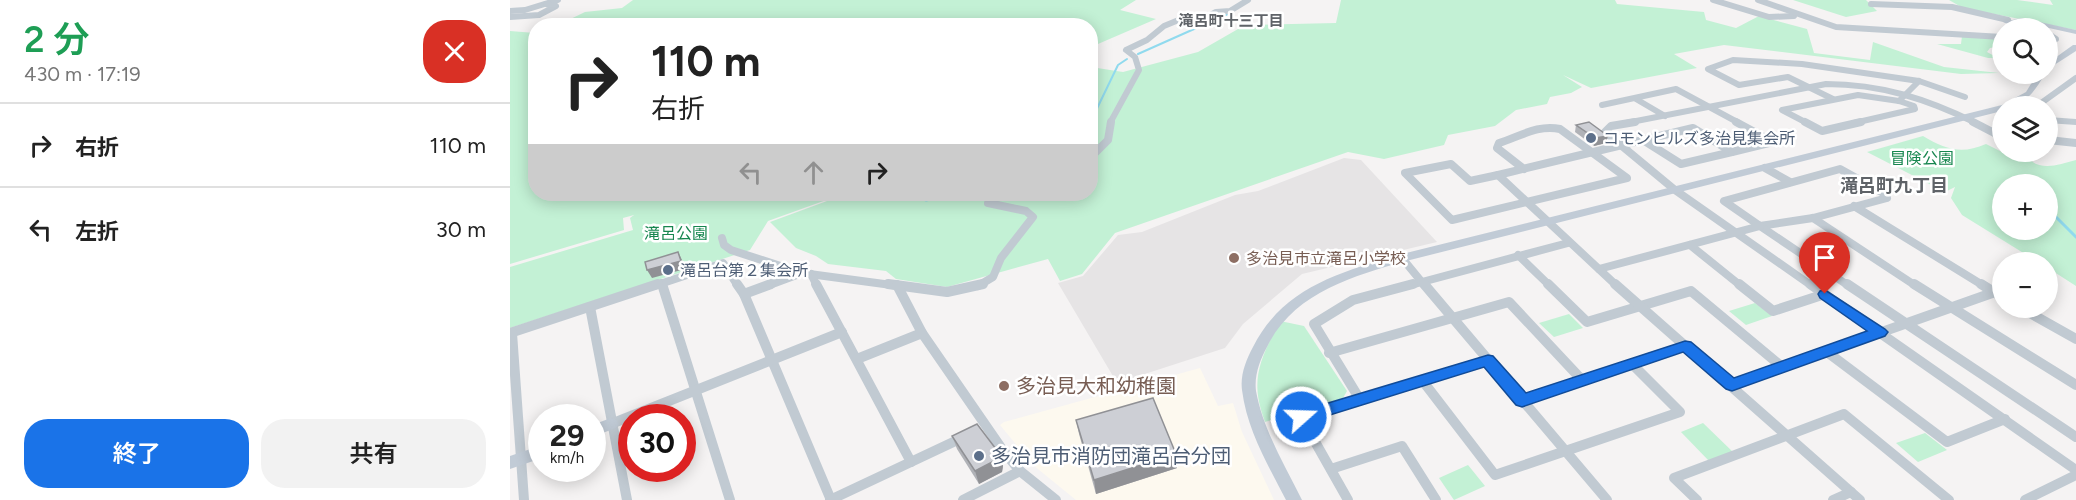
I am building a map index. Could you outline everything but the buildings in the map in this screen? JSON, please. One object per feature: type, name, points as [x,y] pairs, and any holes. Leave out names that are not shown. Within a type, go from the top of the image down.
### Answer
[{"type":"street","points":[[510,11],[558,0]]},
{"type":"street","points":[[1098,150],[1108,140],[1111,119],[1139,70],[1135,57],[1126,50],[1128,47],[1147,40],[1164,26],[1181,19],[1203,19],[1216,12],[1230,11],[1248,0]]},
{"type":"street","points":[[1713,0],[1769,17],[1798,16]]},
{"type":"street","points":[[1758,0],[1798,16],[1836,27],[1992,36]]},
{"type":"street","points":[[510,18],[539,15],[556,6],[546,4]]},
{"type":"street","points":[[1871,4],[1952,7],[1999,18]]},
{"type":"street","points":[[2058,28],[2076,32]]},
{"type":"street","points":[[2058,60],[2076,47]]},
{"type":"street","points":[[1788,76],[1739,85],[1708,69],[1732,60],[1775,61],[1919,81],[1965,97]]},
{"type":"street","points":[[1775,61],[1788,76],[1833,99]]},
{"type":"street","points":[[2051,96],[2076,78]]},
{"type":"street","points":[[1899,101],[1919,81]]},
{"type":"street","points":[[1992,132],[1907,93],[1843,83],[1809,87],[1713,108],[1611,126],[1605,132],[1608,138],[1656,172],[1675,190],[2076,470]]},
{"type":"street","points":[[2025,96],[2035,84]]},
{"type":"street","points":[[1602,105],[1676,89],[1773,142],[1681,164],[1642,140]]},
{"type":"street","points":[[1858,95],[1899,101],[1914,106],[1915,109],[1822,131],[1782,110],[1858,95]]},
{"type":"street","points":[[1636,99],[1665,116]]},
{"type":"street","points":[[1294,500],[1263,436],[1248,388],[1251,367],[1263,338],[1292,303],[1313,289],[1347,274],[1402,258],[1992,111]]},
{"type":"street","points":[[2058,121],[2076,122]]},
{"type":"street","points":[[1524,169],[1497,148],[1499,143],[1518,139],[1544,126],[1560,129],[1593,152],[1627,178],[1452,220],[1405,173],[1451,164],[1470,181],[1524,169],[1593,152],[1619,146],[1644,138],[1693,128],[1733,152]]},
{"type":"street","points":[[2058,141],[2076,143]]},
{"type":"street","points":[[1765,168],[1790,182]]},
{"type":"street","points":[[1599,270],[1736,232],[1760,226],[1813,218],[1887,198],[1886,194],[1840,169],[1724,201],[1760,226],[1904,325],[2076,437]]},
{"type":"street","points":[[1498,175],[1568,243],[1732,385],[1855,496]]},
{"type":"street","points":[[722,238],[724,245],[731,250],[807,274],[947,292],[982,285],[993,277],[1001,258],[1032,217],[1026,211],[987,203],[989,201]]},
{"type":"street","points":[[1854,206],[1992,290]]},
{"type":"street","points":[[1813,218],[1952,309],[2076,386]]},
{"type":"street","points":[[1359,398],[1329,353],[1314,324],[1323,316],[1353,300],[1568,243]]},
{"type":"street","points":[[1690,245],[1773,310],[1825,294]]},
{"type":"street","points":[[1518,255],[1587,322],[1691,291],[1782,366]]},
{"type":"street","points":[[1402,258],[1607,500]]},
{"type":"street","points":[[524,500],[515,461],[511,333],[723,263],[744,294],[774,360],[830,500],[986,427]]},
{"type":"street","points":[[744,294],[807,274]]},
{"type":"street","points":[[807,274],[842,332],[912,462]]},
{"type":"street","points":[[662,282],[730,500]]},
{"type":"street","points":[[897,285],[922,333],[986,427],[1020,471],[1056,500]]},
{"type":"street","points":[[1732,385],[1880,332],[1992,296]]},
{"type":"street","points":[[1329,353],[1509,302],[1582,380]]},
{"type":"street","points":[[590,307],[627,500]]},
{"type":"street","points":[[2039,318],[2076,339]]},
{"type":"street","points":[[606,426],[842,332]]},
{"type":"street","points":[[857,359],[922,333]]},
{"type":"street","points":[[1522,400],[1685,346]]},
{"type":"street","points":[[1827,352],[1947,442],[2004,419]]},
{"type":"street","points":[[1348,500],[1301,417],[1488,360]]},
{"type":"street","points":[[1422,380],[1495,475],[1680,412],[1632,364]]},
{"type":"street","points":[[1697,500],[1674,478],[1844,414],[1949,500]]},
{"type":"street","points":[[1331,469],[1401,446],[1436,500]]},
{"type":"street","points":[[963,500],[1020,471]]},
{"type":"street","points":[[2025,500],[2076,476]]},
{"type":"street","points":[[1833,500],[1855,496]]},
{"type":"shaded area","name":"多治見市立滝呂小学校","points":[[1344,158],[1361,160],[1437,242],[1302,274],[1243,324],[1225,348],[1117,383],[1058,283],[1083,276],[1118,235],[1142,232],[1235,195],[1258,191]]},
{"type":"shaded area","points":[[1200,368],[1218,406],[1233,403],[1242,432],[1274,500],[1076,500],[1033,465],[1000,425],[1004,422]]},
{"type":"green space","points":[[633,0],[1136,0],[1120,10],[1156,19],[1098,44],[1098,18],[573,18],[585,12],[622,8]]},
{"type":"green space","points":[[1341,0],[1615,0],[1617,4],[1704,12],[1706,20],[1736,28],[1759,16],[1807,29],[1814,53],[1870,60],[1873,42],[1944,67],[1992,73],[1961,74],[1724,45],[1674,54],[1697,68],[1591,88],[1563,75],[1582,87],[1571,93],[1550,97],[1547,104],[1516,110],[1495,126],[1448,135],[1444,145],[1384,159],[1348,152],[1115,233],[1082,274],[1060,281],[1048,259],[947,287],[896,279],[886,271],[828,264],[796,248],[770,222],[827,201],[1098,201],[1098,68],[1123,72],[1198,52],[1245,25],[1336,23]]},
{"type":"green space","points":[[1793,0],[1866,0],[1877,11],[1846,17]]},
{"type":"green space","points":[[1949,0],[2017,0],[2053,5],[2050,0],[2076,0],[2076,30],[2058,26],[2058,18],[2014,18],[1963,8]]},
{"type":"green space","name":"滝呂公園","points":[[510,31],[528,32],[528,201],[824,201],[768,221],[750,250],[510,328],[510,267],[633,230],[630,218],[634,215],[623,218],[624,230],[510,264]]},
{"type":"green space","points":[[1962,36],[1992,38],[1992,48],[1987,52],[1992,55],[1992,58],[1937,44],[1961,44]]},
{"type":"green space","name":"冒険公園","points":[[1923,136],[1953,149],[1969,149],[1986,144],[1992,147],[1992,162],[2033,162],[2048,166],[2076,160],[2076,286],[2058,274],[2058,252],[2022,252],[2002,240],[2058,240],[2058,174],[1992,174],[1992,234],[1962,215],[1951,198],[1955,187],[1945,192],[1867,152]]},
{"type":"green space","points":[[1755,303],[1772,316],[1746,325],[1729,311]]},
{"type":"green space","points":[[1569,314],[1583,328],[1554,337],[1539,323]]},
{"type":"green space","points":[[1280,321],[1304,326],[1347,391],[1343,398],[1265,422],[1260,407],[1257,382],[1262,359]]},
{"type":"green space","points":[[1703,423],[1734,453],[1710,462],[1681,432]]},
{"type":"green space","points":[[1925,433],[1947,450],[1918,462],[1896,443]]},
{"type":"green space","points":[[1468,465],[1485,486],[1454,500],[1439,478]]},
{"type":"waterway","points":[[1138,54],[1230,13]]},
{"type":"waterway","points":[[1098,106],[1118,65],[1127,59]]},
{"type":"waterway","points":[[2058,219],[2076,237]]},
{"type":"place","name":"コモンヒルズ多治見集会所","points":[[1591,138]]},
{"type":"place","name":"多治見市立滝呂小学校","points":[[1234,258]]},
{"type":"place","name":"滝呂台第２集会所","points":[[668,270]]},
{"type":"place","name":"多治見大和幼稚園","points":[[1004,386]]},
{"type":"place","name":"多治見市消防団滝呂台分団","points":[[979,456]]},
{"type":"district","name":"滝呂町十三丁目","points":[[1231,21]]},
{"type":"district","name":"滝呂町九丁目","points":[[1894,186]]},
{"type":"route","points":[[1301,417],[1488,360],[1522,400],[1685,346],[1732,385],[1880,332],[1825,294]]}]
